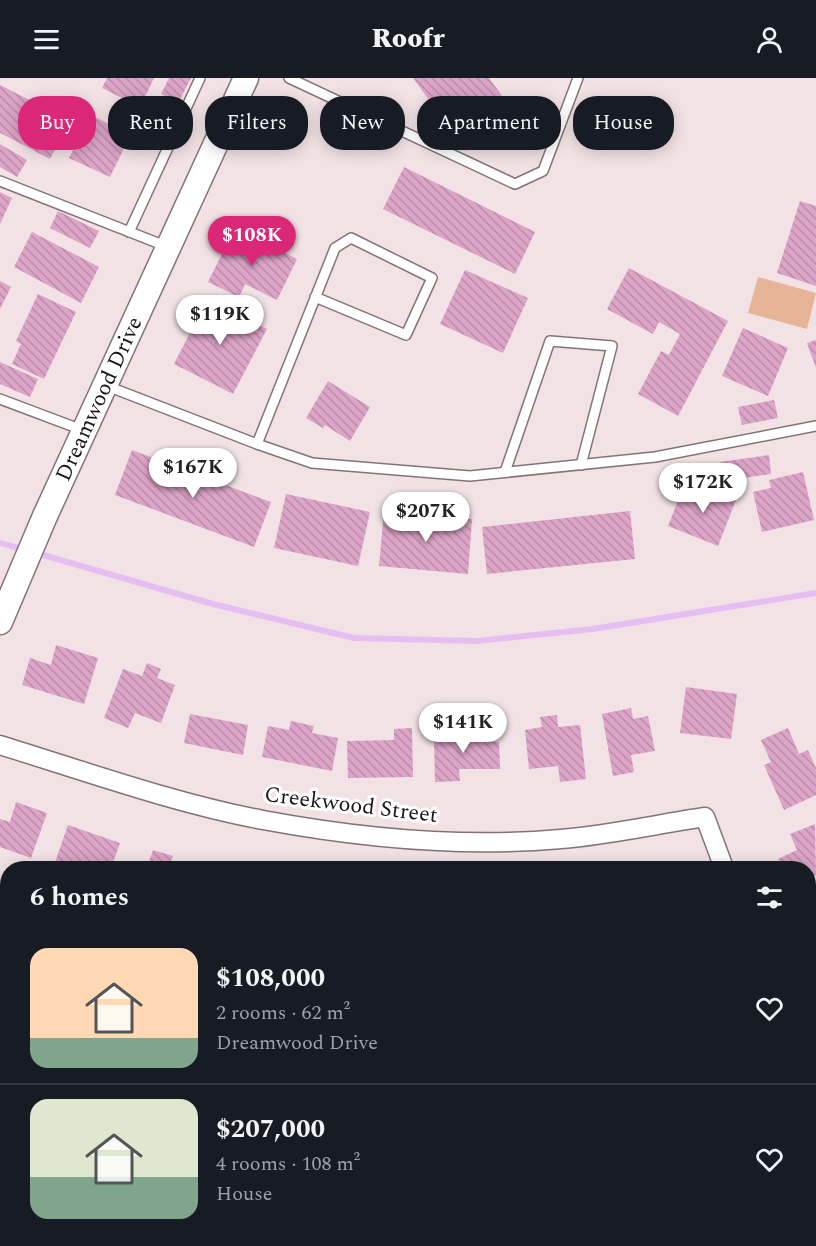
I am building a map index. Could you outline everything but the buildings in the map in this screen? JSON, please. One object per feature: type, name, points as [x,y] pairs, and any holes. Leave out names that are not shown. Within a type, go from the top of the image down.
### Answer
[{"type":"street","name":"Dreamwood Drive","points":[[0,622],[45,516],[107,386],[246,78]]},
{"type":"street","name":"Creekwood Street","points":[[0,745],[241,815],[396,839],[495,842],[562,839],[705,817],[721,861]]},
{"type":"lane","points":[[129,232],[201,78]]},
{"type":"lane","points":[[289,78],[305,88],[515,184],[543,171],[578,78]]},
{"type":"lane","points":[[305,88],[310,78]]},
{"type":"lane","points":[[0,181],[170,248]]},
{"type":"lane","points":[[257,444],[315,297],[335,248],[351,238],[432,278],[406,335],[315,297]]},
{"type":"lane","points":[[505,472],[550,341],[612,346],[581,465]]},
{"type":"lane","points":[[107,386],[141,401],[312,464],[470,476],[655,457],[816,426]]},
{"type":"lane","points":[[0,399],[85,431]]},
{"type":"shaded area","points":[[758,277],[816,293],[807,329],[748,313]]},
{"type":"waterway","points":[[0,543],[26,550]]},
{"type":"waterway","points":[[36,553],[213,604],[354,638],[477,641],[593,629],[816,593]]}]
